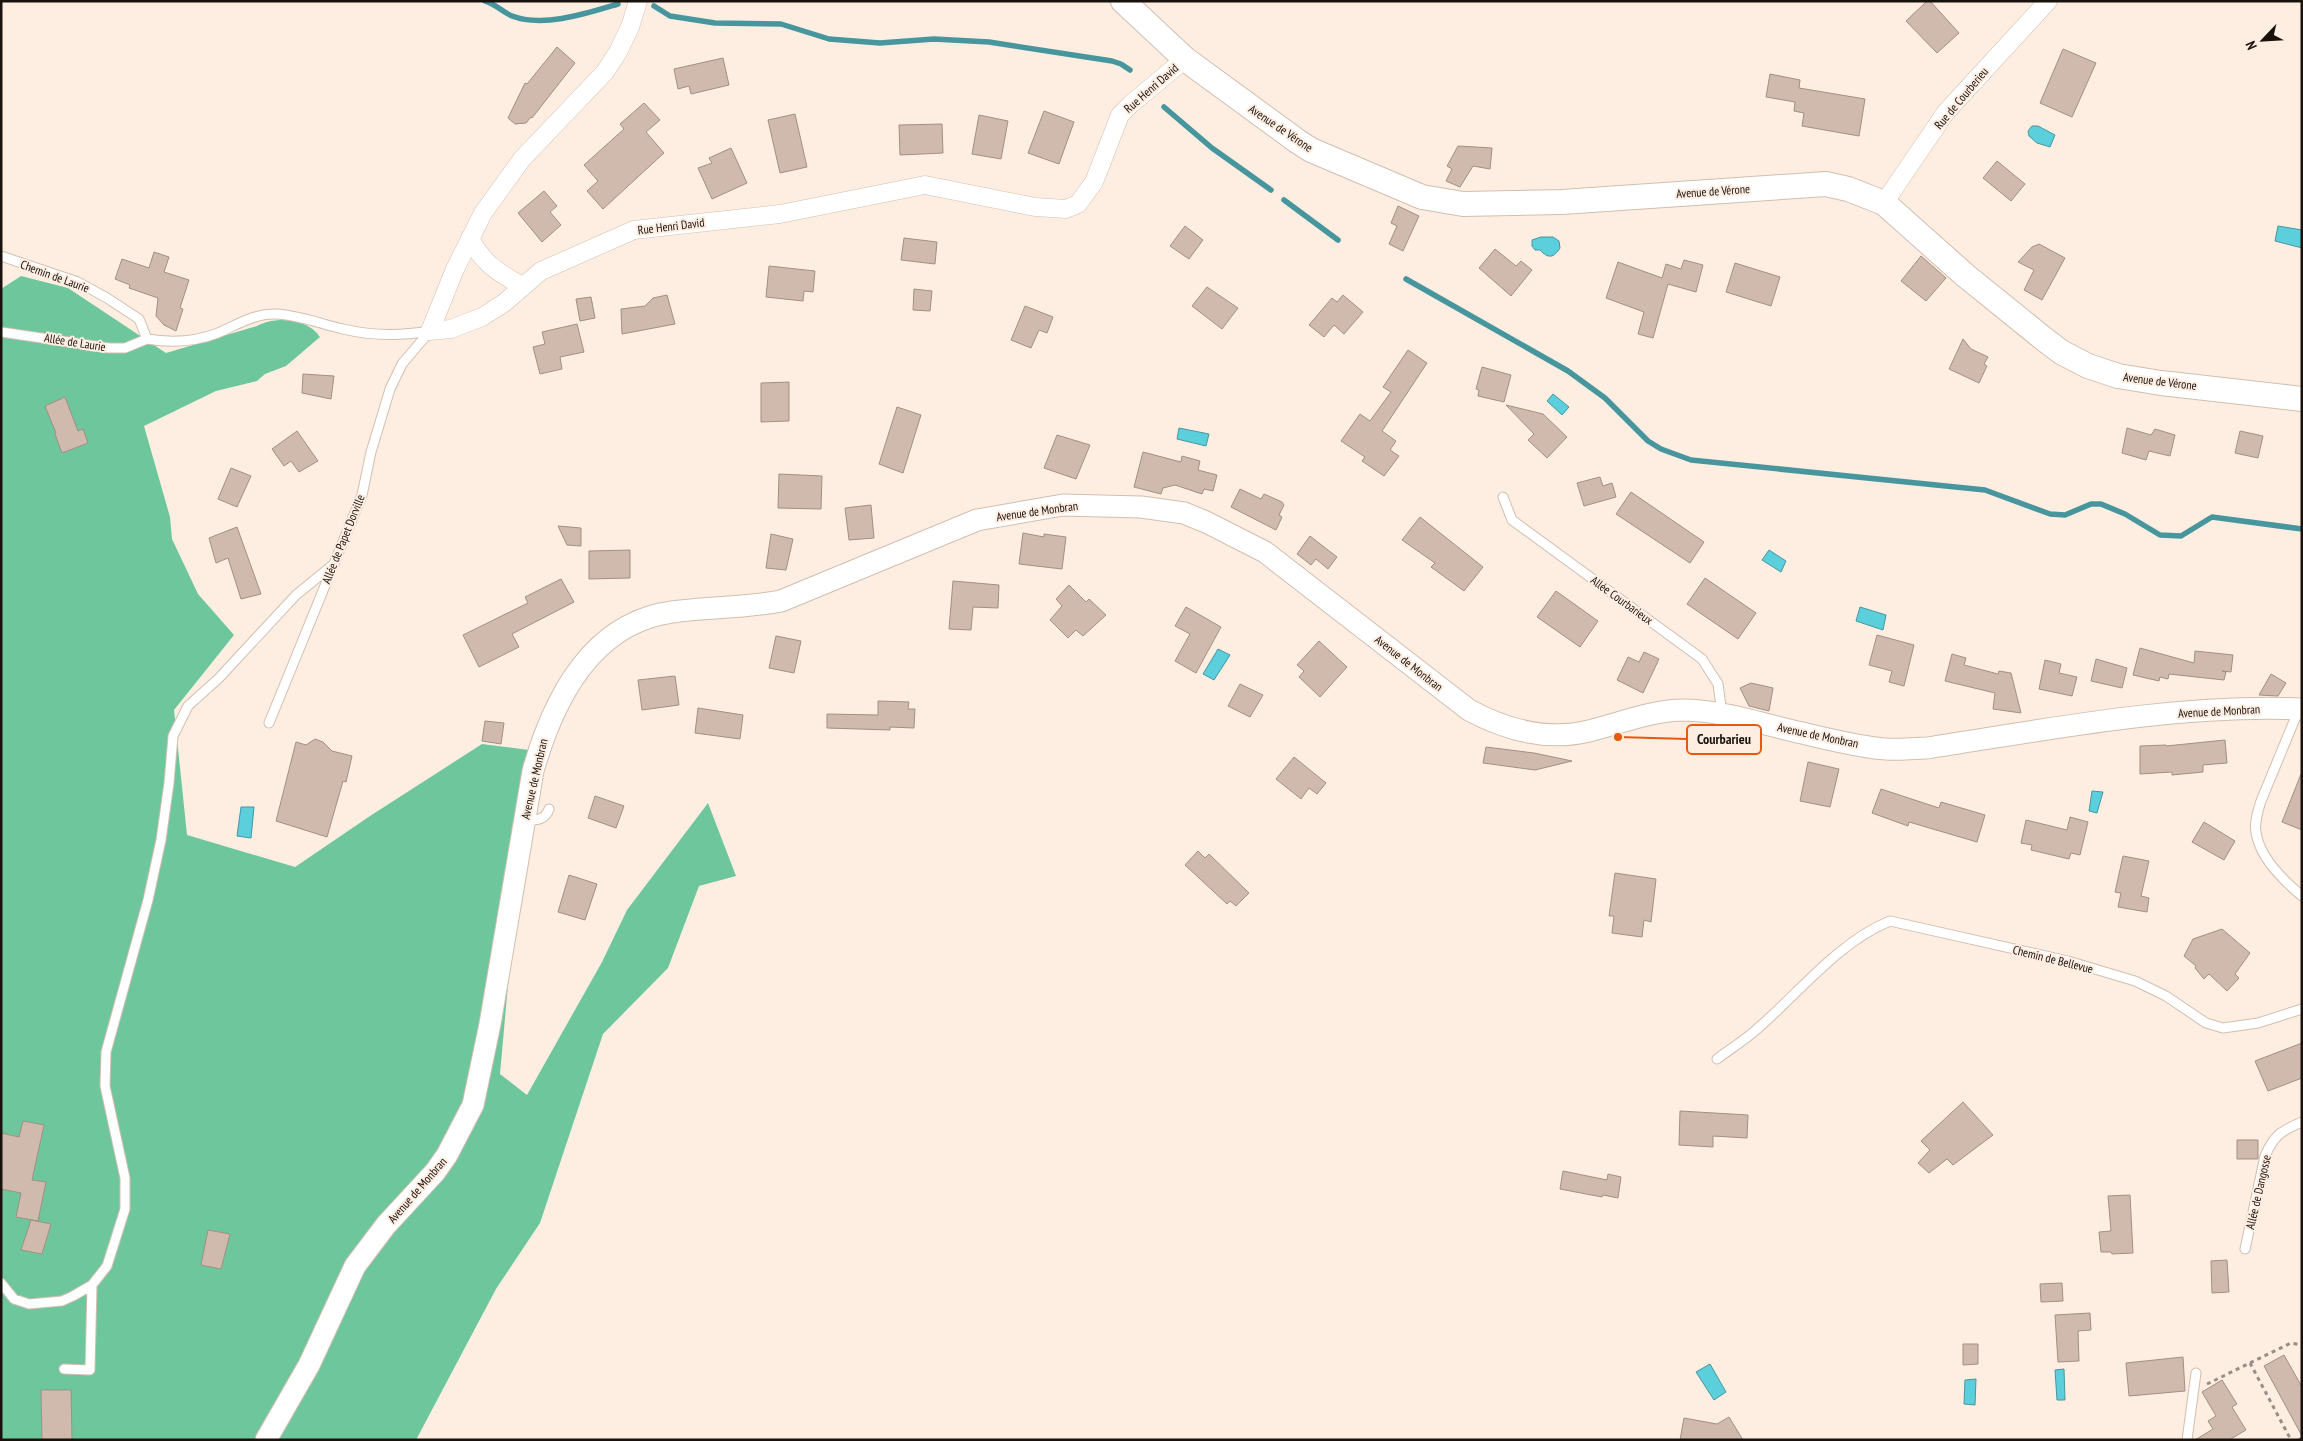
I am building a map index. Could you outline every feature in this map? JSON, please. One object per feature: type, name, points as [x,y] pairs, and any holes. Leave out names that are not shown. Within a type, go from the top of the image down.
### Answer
[{"type":"main road","name":"Avenue de Vérone","points":[[1123,1],[1184,59],[1311,150],[1422,197],[1463,204],[1562,202],[1826,184],[1848,189],[1884,203],[1966,276],[2044,339],[2061,352],[2088,366],[2118,376],[2161,383],[2212,387],[2302,399]]},
{"type":"street","name":"Rue de Courberieu","points":[[1884,203],[1946,112],[2048,1]]},
{"type":"street","points":[[430,331],[455,269],[483,213],[522,159],[605,72],[618,52],[630,27],[637,3]]},
{"type":"street","name":"Rue Henri David","points":[[430,331],[451,329],[482,317],[504,303],[541,271],[634,230],[780,214],[925,185],[1035,207],[1066,209],[1078,204],[1094,182],[1120,115],[1184,59]]},
{"type":"street","points":[[470,238],[478,255],[494,270],[522,286]]},
{"type":"street","name":"Avenue de Monbran","points":[[266,1440],[309,1365],[355,1266],[386,1225],[435,1172],[447,1155],[473,1105],[495,996],[533,770],[542,738],[562,695],[580,666],[598,647],[632,625],[670,612],[759,606],[781,601],[977,520],[1063,505],[1141,507],[1184,513],[1265,552],[1469,710],[1500,725],[1535,734],[1559,735],[1587,731],[1649,714],[1672,711],[1705,711],[1884,749],[1900,749],[1927,748],[2158,715],[2256,709],[2300,709]]},
{"type":"lane","name":"Chemin de Laurie","points":[[1,256],[78,282],[107,298],[139,318],[147,339]]},
{"type":"lane","points":[[147,339],[171,342],[187,341],[217,333],[254,317],[275,314],[370,333],[403,335],[430,331]]},
{"type":"lane","name":"Allée de Papet Dorville","points":[[269,723],[362,495],[371,452],[390,389],[402,364],[430,331]]},
{"type":"lane","name":"Allée de Laurie","points":[[1,332],[109,348],[125,348],[147,339]]},
{"type":"lane","name":"Allée Courbarieux","points":[[1503,497],[1512,520],[1702,659],[1718,684],[1722,714]]},
{"type":"lane","points":[[1,1283],[14,1299],[29,1304],[62,1301],[92,1285],[107,1266],[125,1210],[125,1178],[105,1086],[106,1052],[148,900],[161,840],[173,736],[188,706],[219,678],[296,595],[334,564]]},
{"type":"lane","points":[[2300,709],[2261,801],[2256,831],[2260,847],[2270,862],[2302,896]]},
{"type":"lane","points":[[524,820],[540,820],[549,809]]},
{"type":"lane","name":"Chemin de Bellevue","points":[[1717,1059],[1757,1030],[1810,978],[1872,928],[1890,921],[2068,961],[2135,980],[2166,996],[2206,1023],[2224,1028],[2258,1023],[2302,1010]]},
{"type":"lane","name":"Allée de Dangosse","points":[[2245,1249],[2266,1156],[2271,1143],[2277,1134],[2302,1122]]},
{"type":"lane","points":[[64,1369],[90,1370],[92,1285]]},
{"type":"lane","points":[[2187,1440],[2196,1373]]},
{"type":"path","points":[[2194,1384],[2203,1386],[2292,1343],[2302,1345]]},
{"type":"path","points":[[2250,1363],[2291,1440]]},
{"type":"green space","points":[[21,276],[68,288],[166,353],[265,323],[282,320],[307,326],[320,337],[286,366],[265,374],[257,381],[216,391],[144,426],[170,517],[172,539],[198,594],[234,635],[174,710],[187,835],[295,867],[482,744],[529,750],[500,1074],[527,1095],[602,962],[627,910],[708,803],[736,876],[699,886],[668,968],[603,1034],[540,1223],[496,1289],[416,1440],[1,1440],[1,289]]},
{"type":"water","points":[[2032,126],[2038,126],[2055,135],[2050,147],[2037,143],[2029,136],[2028,131]]},
{"type":"water","points":[[2278,226],[2302,230],[2302,248],[2275,241]]},
{"type":"water","points":[[1541,237],[1553,237],[1559,241],[1560,248],[1555,254],[1548,256],[1540,250],[1535,250],[1532,246],[1532,240]]},
{"type":"water","points":[[1553,394],[1569,407],[1562,415],[1547,401]]},
{"type":"water","points":[[1179,428],[1209,434],[1206,446],[1177,439]]},
{"type":"water","points":[[1769,550],[1786,561],[1781,572],[1762,560]]},
{"type":"water","points":[[1860,607],[1886,615],[1883,630],[1856,621]]},
{"type":"water","points":[[1218,649],[1230,655],[1214,680],[1203,674]]},
{"type":"water","points":[[2092,791],[2103,792],[2097,813],[2089,811]]},
{"type":"water","points":[[241,807],[254,807],[251,838],[237,836]]},
{"type":"water","points":[[1710,1364],[1726,1392],[1714,1400],[1696,1372]]},
{"type":"water","points":[[2064,1369],[2065,1400],[2057,1400],[2055,1370]]},
{"type":"water","points":[[1976,1379],[1975,1405],[1964,1404],[1965,1380]]},
{"type":"building","points":[[1927,1],[1930,1],[1959,33],[1937,53],[1906,21]]},
{"type":"building","points":[[557,47],[575,63],[532,118],[526,123],[515,124],[508,118],[525,83],[527,84]]},
{"type":"building","points":[[2063,49],[2096,63],[2072,117],[2040,103]]},
{"type":"building","points":[[723,58],[729,85],[691,94],[689,86],[678,89],[674,69]]},
{"type":"building","points":[[1770,74],[1800,80],[1799,88],[1865,99],[1859,136],[1802,126],[1804,113],[1794,111],[1795,102],[1766,97]]},
{"type":"building","points":[[644,103],[660,120],[646,132],[664,153],[603,209],[587,191],[598,181],[584,165],[624,129],[620,124]]},
{"type":"building","points":[[1044,111],[1074,122],[1059,164],[1028,153]]},
{"type":"building","points":[[795,114],[807,167],[780,173],[768,120]]},
{"type":"building","points":[[979,115],[1008,121],[1001,159],[972,154]]},
{"type":"building","points":[[942,124],[943,153],[900,155],[899,125]]},
{"type":"building","points":[[1458,146],[1492,148],[1490,169],[1473,166],[1460,187],[1446,181],[1452,169],[1447,166]]},
{"type":"building","points":[[731,148],[747,183],[712,199],[698,168],[712,163],[709,158]]},
{"type":"building","points":[[1997,161],[2025,184],[2011,201],[1983,178]]},
{"type":"building","points":[[544,191],[557,206],[550,212],[561,225],[542,242],[518,213]]},
{"type":"building","points":[[1398,206],[1419,216],[1403,251],[1389,244],[1397,226],[1391,223]]},
{"type":"building","points":[[1185,226],[1203,240],[1189,259],[1170,246]]},
{"type":"building","points":[[904,238],[937,242],[935,264],[901,260]]},
{"type":"building","points":[[2039,244],[2065,258],[2042,300],[2024,290],[2034,270],[2018,262],[2032,247]]},
{"type":"building","points":[[1495,249],[1516,266],[1521,261],[1532,270],[1511,296],[1479,268]]},
{"type":"building","points":[[154,252],[169,257],[164,272],[189,280],[180,308],[183,309],[176,331],[164,325],[156,316],[158,298],[129,288],[130,285],[115,279],[122,259],[149,268]]},
{"type":"building","points":[[1921,256],[1946,278],[1926,301],[1901,281]]},
{"type":"building","points":[[1684,260],[1703,265],[1696,292],[1668,284],[1653,338],[1638,334],[1644,312],[1606,298],[1618,262],[1662,278],[1666,264],[1681,269]]},
{"type":"building","points":[[1735,263],[1780,277],[1771,306],[1726,292]]},
{"type":"building","points":[[769,266],[815,271],[813,292],[804,291],[803,301],[766,297]]},
{"type":"building","points":[[1207,287],[1238,308],[1222,329],[1192,306]]},
{"type":"building","points":[[914,289],[932,291],[930,311],[913,310]]},
{"type":"building","points":[[667,295],[675,324],[622,334],[621,309],[645,306],[653,298]]},
{"type":"building","points":[[1343,295],[1363,312],[1344,334],[1334,325],[1324,337],[1309,325],[1332,298],[1337,302]]},
{"type":"building","points":[[591,297],[595,318],[580,321],[576,299]]},
{"type":"building","points":[[1025,306],[1053,317],[1047,333],[1039,330],[1031,348],[1011,340]]},
{"type":"building","points":[[577,324],[584,352],[560,357],[562,369],[540,374],[533,347],[545,344],[542,332]]},
{"type":"building","points":[[1963,339],[1971,349],[1988,357],[1984,364],[1987,366],[1979,383],[1949,369]]},
{"type":"building","points":[[1408,350],[1427,363],[1382,431],[1396,441],[1390,450],[1399,456],[1384,476],[1362,461],[1365,457],[1341,441],[1360,414],[1370,421],[1391,392],[1383,387]]},
{"type":"building","points":[[1482,367],[1511,375],[1504,402],[1478,396],[1479,390],[1476,389]]},
{"type":"building","points":[[303,374],[334,376],[331,399],[302,393]]},
{"type":"building","points":[[789,382],[789,421],[761,422],[761,383]]},
{"type":"building","points":[[65,397],[78,431],[83,429],[88,443],[62,453],[45,406]]},
{"type":"building","points":[[1506,405],[1543,414],[1567,437],[1547,458],[1528,440],[1534,434]]},
{"type":"building","points":[[897,407],[921,415],[903,473],[879,464]]},
{"type":"building","points":[[2127,428],[2151,435],[2155,429],[2175,435],[2170,456],[2149,451],[2146,460],[2122,453]]},
{"type":"building","points":[[297,431],[318,461],[299,472],[291,461],[284,466],[272,449]]},
{"type":"building","points":[[2240,431],[2263,436],[2258,458],[2235,453]]},
{"type":"building","points":[[1057,435],[1090,445],[1076,479],[1044,468]]},
{"type":"building","points":[[1143,452],[1181,462],[1182,456],[1200,461],[1198,470],[1217,475],[1213,491],[1204,489],[1202,494],[1175,485],[1163,488],[1161,494],[1134,487]]},
{"type":"building","points":[[231,468],[251,476],[237,507],[218,499]]},
{"type":"building","points":[[779,474],[822,476],[821,509],[778,508]]},
{"type":"building","points":[[1600,477],[1603,486],[1612,483],[1616,497],[1584,506],[1577,483]]},
{"type":"building","points":[[1240,489],[1261,499],[1264,494],[1282,502],[1284,505],[1279,515],[1282,517],[1276,530],[1231,507]]},
{"type":"building","points":[[1631,492],[1704,542],[1690,563],[1616,514]]},
{"type":"building","points":[[871,505],[874,538],[849,540],[845,508]]},
{"type":"building","points":[[1420,517],[1483,567],[1464,591],[1431,567],[1435,563],[1402,540]]},
{"type":"building","points":[[558,526],[581,528],[581,546],[567,545]]},
{"type":"building","points":[[237,527],[261,594],[241,599],[228,558],[216,563],[209,538]]},
{"type":"building","points":[[1023,533],[1044,537],[1044,534],[1066,537],[1062,569],[1019,564]]},
{"type":"building","points":[[771,534],[793,539],[786,570],[766,568]]},
{"type":"building","points":[[1310,536],[1337,557],[1328,569],[1316,559],[1311,565],[1297,554]]},
{"type":"building","points":[[630,550],[630,578],[589,579],[589,551]]},
{"type":"building","points":[[1705,578],[1756,613],[1738,639],[1687,604]]},
{"type":"building","points":[[561,579],[574,602],[512,634],[519,647],[479,667],[463,635],[528,603],[525,597]]},
{"type":"building","points":[[953,581],[999,585],[998,608],[973,607],[971,630],[949,629]]},
{"type":"building","points":[[1069,585],[1086,602],[1089,599],[1106,615],[1083,636],[1076,630],[1068,638],[1050,620],[1062,606],[1056,599]]},
{"type":"building","points":[[1556,591],[1598,621],[1580,647],[1537,617]]},
{"type":"building","points":[[1186,607],[1221,627],[1196,673],[1175,661],[1190,634],[1175,626]]},
{"type":"building","points":[[1877,635],[1914,645],[1904,686],[1889,682],[1892,671],[1869,665]]},
{"type":"building","points":[[776,636],[801,641],[794,673],[769,668]]},
{"type":"building","points":[[1319,641],[1347,667],[1320,697],[1299,677],[1304,671],[1297,665]]},
{"type":"building","points":[[2140,648],[2194,663],[2195,651],[2233,655],[2231,672],[2222,671],[2226,672],[2224,680],[2169,674],[2168,679],[2160,677],[2159,681],[2133,675]]},
{"type":"building","points":[[1644,652],[1659,659],[1643,693],[1617,680],[1628,657],[1639,662]]},
{"type":"building","points":[[1952,654],[1966,658],[1964,665],[1998,674],[1999,671],[2011,673],[2021,713],[1993,709],[1995,693],[1945,681]]},
{"type":"building","points":[[2096,659],[2127,668],[2122,688],[2091,681]]},
{"type":"building","points":[[2045,660],[2061,664],[2059,673],[2077,677],[2072,696],[2039,689]]},
{"type":"building","points":[[2271,674],[2286,683],[2278,696],[2259,695]]},
{"type":"building","points":[[675,676],[679,705],[642,710],[638,680]]},
{"type":"building","points":[[1751,683],[1773,688],[1769,711],[1749,706],[1740,688]]},
{"type":"building","points":[[1240,684],[1263,695],[1250,717],[1228,706]]},
{"type":"building","points":[[878,701],[909,702],[908,709],[915,709],[914,728],[890,727],[890,730],[827,728],[827,714],[878,715]]},
{"type":"building","points":[[698,708],[743,715],[740,739],[695,733]]},
{"type":"building","points":[[485,721],[504,723],[501,744],[482,741]]},
{"type":"building","points":[[315,739],[323,742],[332,751],[352,756],[346,782],[343,781],[327,837],[276,821],[296,742],[306,745]]},
{"type":"building","points":[[2225,740],[2227,763],[2203,765],[2203,772],[2172,775],[2172,772],[2140,774],[2140,746],[2166,746]]},
{"type":"building","points":[[1486,747],[1534,753],[1572,761],[1535,770],[1483,763]]},
{"type":"building","points":[[1294,757],[1326,783],[1317,794],[1309,788],[1301,799],[1276,779]]},
{"type":"building","points":[[1808,762],[1839,769],[1830,807],[1800,801]]},
{"type":"building","points":[[2302,775],[2302,830],[2282,822]]},
{"type":"building","points":[[1881,789],[1939,808],[1941,802],[1985,815],[1977,842],[1909,822],[1908,826],[1872,813]]},
{"type":"building","points":[[595,796],[624,806],[616,828],[588,818]]},
{"type":"building","points":[[2070,817],[2088,822],[2080,855],[2071,853],[2069,859],[2031,850],[2032,845],[2021,843],[2026,820],[2067,830]]},
{"type":"building","points":[[2204,822],[2235,841],[2224,860],[2192,842]]},
{"type":"building","points":[[1198,851],[1205,858],[1209,854],[1249,893],[1236,906],[1230,901],[1227,904],[1185,865]]},
{"type":"building","points":[[2123,856],[2149,861],[2141,896],[2149,898],[2147,912],[2118,907],[2121,893],[2115,892]]},
{"type":"building","points":[[1615,873],[1656,879],[1651,922],[1644,920],[1642,937],[1612,933],[1614,916],[1609,916]]},
{"type":"building","points":[[569,875],[597,884],[585,920],[558,912]]},
{"type":"building","points":[[2222,929],[2250,953],[2235,974],[2239,978],[2227,991],[2209,974],[2204,979],[2195,968],[2196,966],[2184,956],[2193,939]]},
{"type":"building","points":[[2302,1043],[2302,1078],[2268,1091],[2255,1061]]},
{"type":"building","points":[[1963,1102],[1993,1135],[1953,1165],[1947,1159],[1929,1173],[1918,1163],[1930,1150],[1921,1141]]},
{"type":"building","points":[[1680,1111],[1748,1115],[1747,1138],[1713,1136],[1713,1147],[1679,1145]]},
{"type":"building","points":[[23,1121],[44,1125],[32,1180],[46,1182],[38,1221],[16,1217],[21,1193],[1,1189],[1,1133],[19,1137]]},
{"type":"building","points":[[2237,1140],[2258,1140],[2258,1159],[2237,1159]]},
{"type":"building","points":[[1563,1171],[1607,1180],[1608,1174],[1621,1177],[1618,1198],[1560,1189]]},
{"type":"building","points":[[2130,1195],[2133,1253],[2112,1254],[2111,1252],[2101,1252],[2099,1232],[2111,1231],[2108,1196]]},
{"type":"building","points":[[31,1220],[51,1224],[42,1254],[21,1250]]},
{"type":"building","points":[[208,1230],[230,1234],[221,1269],[201,1265]]},
{"type":"building","points":[[2227,1260],[2229,1292],[2212,1293],[2211,1261]]},
{"type":"building","points":[[2062,1283],[2063,1301],[2041,1302],[2040,1284]]},
{"type":"building","points":[[2090,1313],[2091,1330],[2078,1331],[2079,1361],[2058,1362],[2055,1315]]},
{"type":"building","points":[[1963,1344],[1978,1344],[1978,1364],[1963,1365]]},
{"type":"building","points":[[2284,1355],[2302,1387],[2302,1436],[2264,1366]]},
{"type":"building","points":[[2183,1357],[2185,1391],[2129,1396],[2126,1363]]},
{"type":"building","points":[[2222,1380],[2237,1404],[2232,1407],[2246,1430],[2229,1440],[2195,1440],[2213,1429],[2208,1421],[2216,1416],[2202,1392]]},
{"type":"building","points":[[41,1390],[71,1390],[72,1440],[42,1440]]},
{"type":"building","points":[[1729,1417],[1743,1440],[1680,1440],[1684,1418],[1717,1424]]},
{"type":"waterway","points":[[485,1],[512,16],[537,20],[565,18],[618,4]]},
{"type":"waterway","points":[[654,6],[670,16],[715,23],[781,24],[829,39],[880,43],[934,39],[989,42],[1112,61],[1130,70]]},
{"type":"waterway","points":[[1164,107],[1212,148],[1271,190]]},
{"type":"waterway","points":[[1284,200],[1338,240]]},
{"type":"waterway","points":[[1406,279],[1568,371],[1605,398],[1648,441],[1661,449],[1691,460],[1985,490],[2050,514],[2065,515],[2091,504],[2101,504],[2125,514],[2160,535],[2181,536],[2212,517],[2302,529]]},
{"type":"place","name":"Courbarieu","points":[[1618,737]]}]
